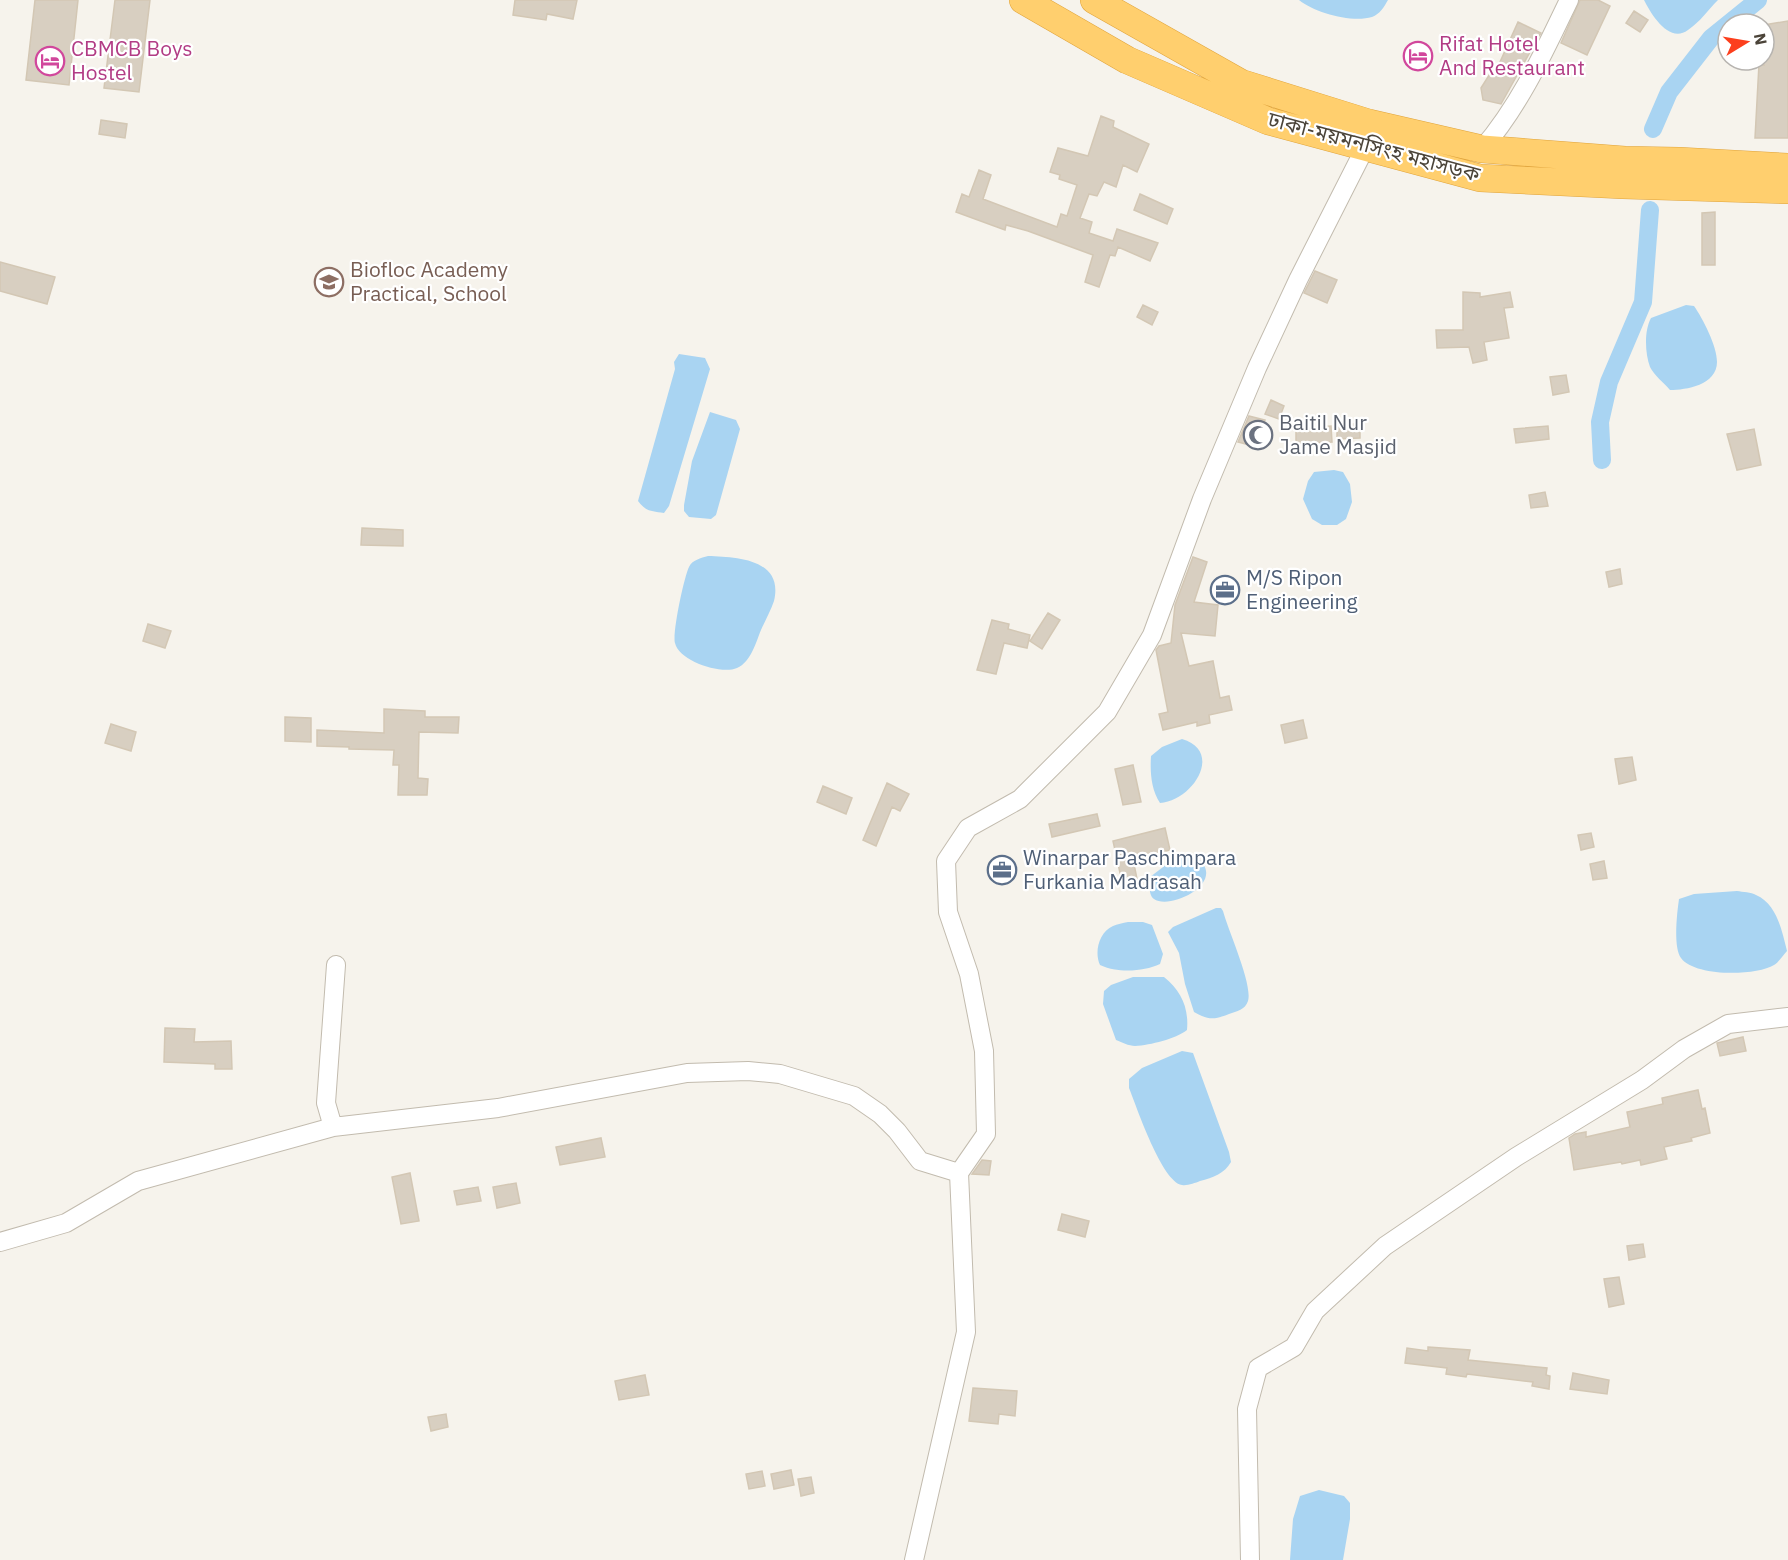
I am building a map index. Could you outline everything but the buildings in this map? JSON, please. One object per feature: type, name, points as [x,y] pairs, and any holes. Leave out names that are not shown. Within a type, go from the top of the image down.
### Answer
[{"type":"highway","name":"ঢাকা-ময়মনসিংহ মহাসড়ক","points":[[1023,0],[1128,60],[1257,116],[1365,148],[1480,178],[1788,190]]},
{"type":"highway","name":"ঢাকা-ময়মনসিংহ মহাসড়ক","points":[[1094,0],[1241,83],[1369,123],[1482,149],[1625,160],[1788,167]]},
{"type":"street","points":[[1482,149],[1514,106],[1545,51],[1569,0]]},
{"type":"street","points":[[914,1560],[966,1332],[959,1173],[986,1134],[984,1051],[969,974],[948,912],[946,861],[968,828],[1020,799],[1107,712],[1113,702],[1152,635],[1202,499],[1257,368],[1298,280],[1365,148]]},
{"type":"street","points":[[333,1127],[326,1103],[336,965]]},
{"type":"street","points":[[1250,1560],[1247,1409],[1258,1368],[1294,1347],[1315,1311],[1385,1246],[1516,1157],[1642,1080],[1684,1049],[1728,1024],[1788,1017]]},
{"type":"street","points":[[0,1242],[66,1222],[138,1181],[333,1127],[498,1108],[687,1073],[748,1071],[780,1074],[854,1096],[880,1114],[920,1161],[959,1173]]},
{"type":"water","points":[[1299,0],[1388,0],[1375,16],[1354,19],[1324,13]]},
{"type":"water","points":[[1644,0],[1718,0],[1688,30],[1674,33],[1661,26]]},
{"type":"water","points":[[1686,305],[1694,306],[1709,333],[1715,348],[1716,370],[1700,385],[1670,390],[1650,367],[1646,349],[1647,329],[1651,318]]},
{"type":"water","points":[[679,354],[705,358],[710,369],[669,506],[664,513],[647,509],[638,501],[675,369],[674,362]]},
{"type":"water","points":[[710,412],[736,420],[740,429],[716,515],[711,519],[689,517],[684,511],[684,505],[692,461]]},
{"type":"water","points":[[1334,470],[1343,472],[1350,484],[1352,502],[1346,519],[1337,525],[1322,525],[1312,519],[1303,499],[1308,481],[1314,472]]},
{"type":"water","points":[[708,556],[756,563],[772,576],[775,587],[774,601],[752,651],[742,665],[730,670],[711,668],[692,661],[678,650],[675,643],[679,605],[689,567],[694,561]]},
{"type":"water","points":[[1182,739],[1194,745],[1201,754],[1202,764],[1199,775],[1193,785],[1183,794],[1160,803],[1152,780],[1151,756],[1162,747]]},
{"type":"water","points":[[1193,855],[1204,865],[1206,874],[1203,883],[1195,891],[1173,901],[1162,902],[1154,899],[1150,892],[1150,877],[1171,861]]},
{"type":"water","points":[[1737,891],[1754,894],[1763,899],[1774,911],[1787,951],[1774,965],[1765,969],[1740,973],[1699,969],[1688,964],[1681,958],[1677,946],[1679,899],[1694,894]]},
{"type":"water","points":[[1216,908],[1221,908],[1223,911],[1244,971],[1249,993],[1247,1004],[1243,1008],[1224,1016],[1211,1018],[1194,1012],[1185,984],[1179,953],[1168,932],[1173,927]]},
{"type":"water","points":[[1128,922],[1143,922],[1152,925],[1163,954],[1160,964],[1146,969],[1130,970],[1107,968],[1100,965],[1098,949],[1104,933],[1113,926]]},
{"type":"water","points":[[1133,977],[1164,977],[1170,982],[1183,1000],[1187,1014],[1187,1030],[1169,1039],[1135,1046],[1116,1040],[1103,1004],[1104,991],[1111,985]]},
{"type":"water","points":[[1182,1051],[1193,1053],[1231,1162],[1214,1177],[1184,1185],[1174,1181],[1166,1171],[1144,1127],[1129,1088],[1129,1079],[1142,1068]]},
{"type":"water","points":[[1319,1490],[1344,1496],[1350,1503],[1350,1519],[1343,1560],[1290,1560],[1293,1519],[1300,1496]]},
{"type":"waterway","points":[[1653,129],[1669,92],[1711,38],[1758,0]]},
{"type":"waterway","points":[[1602,460],[1600,422],[1609,382],[1643,302],[1650,210]]},
{"type":"place","name":"Rifat Hotel And Restaurant","points":[[1418,56]]},
{"type":"place","name":"CBMCB Boys Hostel","points":[[50,61]]},
{"type":"place","name":"Biofloc Academy Practical, School","points":[[329,282]]},
{"type":"place","name":"Baitil Nur Jame Masjid","points":[[1258,435]]},
{"type":"place","name":"M/S Ripon Engineering","points":[[1225,590]]},
{"type":"place","name":"Winarpar Paschimpara Furkania Madrasah","points":[[1002,870]]}]
